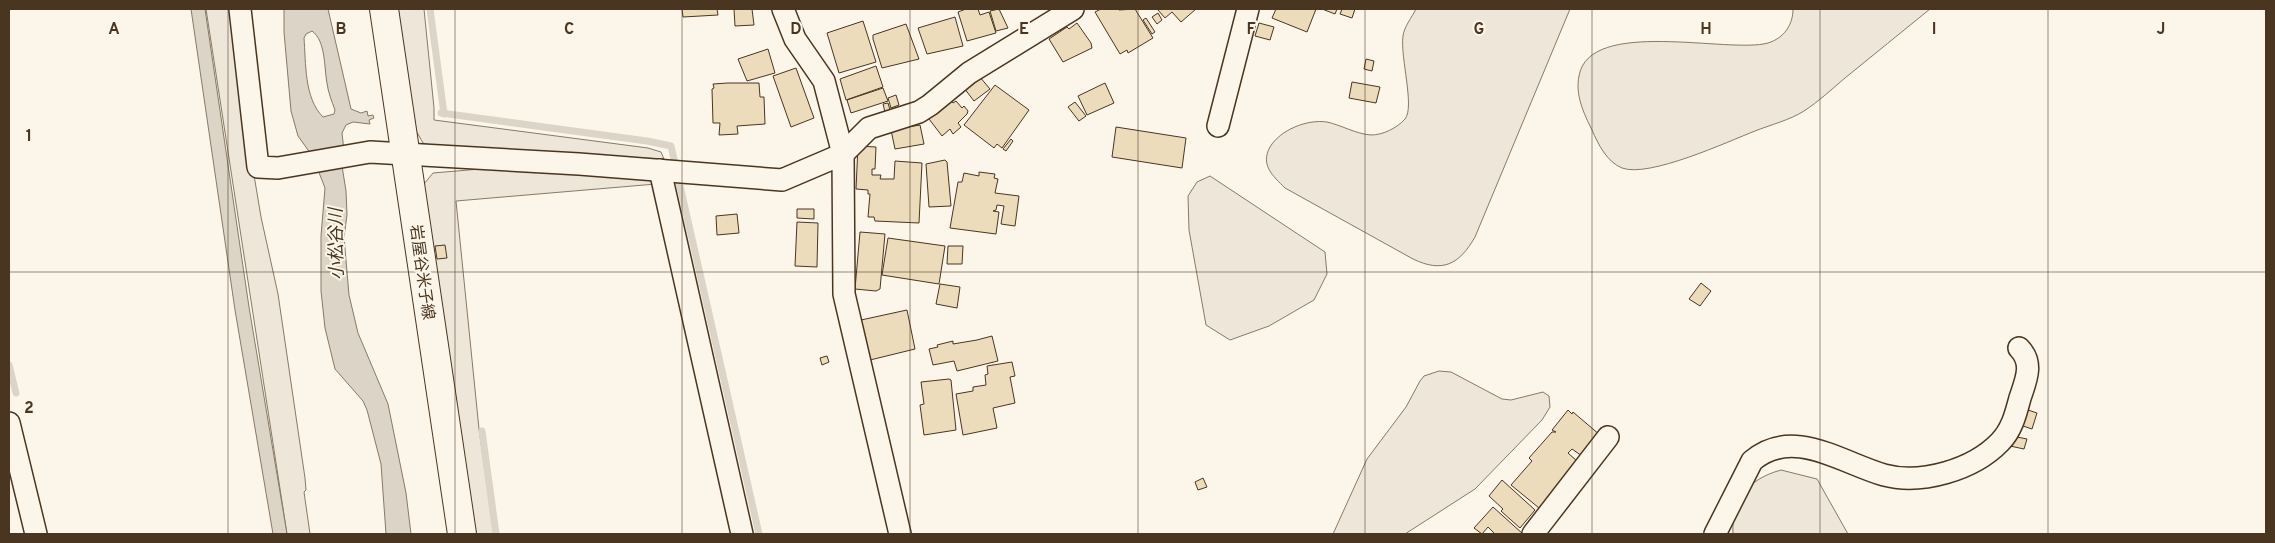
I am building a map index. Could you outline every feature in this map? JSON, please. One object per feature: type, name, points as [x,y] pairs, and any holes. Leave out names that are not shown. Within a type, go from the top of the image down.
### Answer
[{"type":"main road","name":"岩屋谷米子線","points":[[384,9],[404,155],[416,220],[434,356],[462,534]]},
{"type":"street","points":[[240,9],[258,167],[278,168],[370,152],[663,170],[782,180],[843,154],[869,128],[919,112],[969,73],[1073,9]]},
{"type":"street","points":[[783,9],[795,39],[824,80],[843,154],[844,294],[900,534]]},
{"type":"street","points":[[1218,126],[1248,9]]},
{"type":"street","points":[[663,170],[742,534]]},
{"type":"street","points":[[1715,534],[1752,461],[1761,453],[1773,448],[1787,446],[1822,451],[1884,475],[1897,476],[1924,476],[1954,470],[1974,462],[2001,442],[2014,420],[2028,370],[2025,356],[2018,348]]},
{"type":"street","points":[[9,423],[36,534]]},
{"type":"street","points":[[1533,534],[1608,437]]},
{"type":"shaded area","points":[[206,9],[237,9],[251,157],[261,217],[278,294],[305,478],[306,490],[304,492],[310,534],[287,534]]},
{"type":"shaded area","points":[[397,9],[424,9],[434,120],[648,148],[661,152],[664,159],[442,149],[423,143],[414,127]]},
{"type":"shaded area","points":[[1416,9],[1570,9],[1475,237],[1469,247],[1456,260],[1441,266],[1413,259],[1285,188],[1269,170],[1266,159],[1267,153],[1274,141],[1287,131],[1303,124],[1327,122],[1371,135],[1390,130],[1405,119],[1408,113],[1408,93],[1403,56],[1403,36],[1406,26]]},
{"type":"shaded area","points":[[1793,9],[1930,9],[1820,100],[1793,117],[1669,164],[1634,170],[1622,168],[1607,157],[1594,135],[1579,97],[1579,76],[1588,58],[1607,48],[1633,43],[1663,42],[1749,45],[1768,43],[1779,38],[1786,30],[1793,15]]},
{"type":"shaded area","points":[[480,169],[650,178],[656,184],[456,201],[479,429],[494,534],[475,534],[424,184],[433,173]]},
{"type":"shaded area","points":[[1210,176],[1325,252],[1327,274],[1314,300],[1269,326],[1230,340],[1206,325],[1189,230],[1188,196],[1197,182]]},
{"type":"shaded area","points":[[1439,371],[1451,372],[1502,399],[1511,400],[1543,392],[1549,396],[1550,407],[1542,420],[1475,489],[1405,534],[1333,534],[1367,459],[1406,407],[1424,376]]},
{"type":"shaded area","points":[[1781,470],[1817,479],[1848,534],[1733,534],[1735,511],[1744,493],[1759,479]]},
{"type":"water","points":[[191,9],[205,9],[249,307],[287,534],[273,534],[235,310]]},
{"type":"water","name":"小松谷川","points":[[284,9],[328,9],[351,109],[361,113],[367,111],[368,116],[373,115],[374,118],[369,120],[370,124],[353,122],[346,125],[342,133],[344,151],[342,166],[347,215],[344,237],[349,295],[358,333],[388,404],[406,493],[411,534],[386,534],[381,464],[367,410],[363,401],[335,369],[325,328],[321,291],[321,236],[325,188],[313,157],[298,136],[291,111],[284,32]],"holes":[[[312,31],[317,35],[324,55],[330,97],[335,110],[334,114],[323,117],[312,100],[306,69],[304,38],[306,34]]]},
{"type":"building","points":[[682,9],[717,9],[718,15],[683,17]]},
{"type":"building","points":[[734,9],[752,9],[754,25],[735,26]]},
{"type":"building","points":[[966,9],[978,9],[980,15],[989,12],[996,33],[967,41],[958,12]]},
{"type":"building","points":[[999,9],[1008,28],[996,31],[990,11]]},
{"type":"building","points":[[1101,9],[1135,9],[1153,38],[1128,53],[1127,50],[1120,54],[1095,12]]},
{"type":"building","points":[[1159,9],[1196,9],[1181,22],[1172,12],[1165,18]]},
{"type":"building","points":[[1276,9],[1316,9],[1307,32],[1272,18]]},
{"type":"building","points":[[1322,9],[1337,9],[1335,14]]},
{"type":"building","points":[[1342,9],[1355,9],[1352,18],[1340,14]]},
{"type":"building","points":[[1158,13],[1162,20],[1157,24],[1152,17]]},
{"type":"building","points":[[955,17],[963,46],[927,54],[918,28]]},
{"type":"building","points":[[1146,18],[1155,32],[1152,34],[1143,20]]},
{"type":"building","points":[[863,21],[876,62],[839,73],[827,33]]},
{"type":"building","points":[[1077,23],[1091,43],[1092,48],[1063,62],[1049,39]]},
{"type":"building","points":[[1259,23],[1274,27],[1270,40],[1255,36]]},
{"type":"building","points":[[906,24],[919,59],[882,68],[873,35]]},
{"type":"building","points":[[768,49],[775,73],[747,81],[738,59]]},
{"type":"building","points":[[1366,59],[1374,61],[1372,71],[1364,69]]},
{"type":"building","points":[[876,66],[883,87],[846,100],[840,79]]},
{"type":"building","points":[[796,68],[814,118],[791,127],[773,76]]},
{"type":"building","points":[[979,76],[990,89],[974,101],[964,88]]},
{"type":"building","points":[[1352,82],[1380,87],[1376,103],[1349,98]]},
{"type":"building","points":[[759,83],[760,97],[764,97],[765,124],[737,126],[738,134],[719,135],[720,123],[713,123],[712,89],[714,88],[713,84]]},
{"type":"building","points":[[1105,83],[1114,103],[1087,115],[1078,96]]},
{"type":"building","points":[[995,85],[1029,110],[1002,148],[997,144],[994,148],[964,125]]},
{"type":"building","points":[[883,88],[888,101],[851,113],[847,100]]},
{"type":"building","points":[[896,95],[899,105],[891,108],[888,98]]},
{"type":"building","points":[[950,99],[953,103],[956,101],[962,108],[964,106],[968,111],[958,123],[961,127],[953,134],[950,129],[942,136],[929,119]]},
{"type":"building","points":[[1075,102],[1086,116],[1079,121],[1068,107]]},
{"type":"building","points":[[888,103],[890,110],[885,112],[883,104]]},
{"type":"building","points":[[920,125],[924,144],[895,149],[891,130]]},
{"type":"building","points":[[1116,127],[1186,138],[1182,168],[1112,157]]},
{"type":"building","points":[[1011,139],[1013,141],[1006,151],[1003,149]]},
{"type":"building","points":[[858,146],[876,147],[875,169],[872,169],[872,175],[881,175],[880,179],[894,179],[895,161],[922,163],[919,223],[875,221],[874,217],[868,217],[870,194],[868,194],[868,190],[856,189]]},
{"type":"building","points":[[945,160],[947,162],[951,206],[929,207],[926,164]]},
{"type":"building","points":[[979,172],[995,174],[994,178],[998,179],[995,193],[1019,196],[1015,226],[1001,224],[1004,206],[997,205],[996,210],[993,211],[999,212],[996,234],[950,228],[958,182],[962,182],[964,173],[979,176]]},
{"type":"building","points":[[797,209],[814,209],[814,219],[797,218]]},
{"type":"building","points":[[737,214],[739,233],[717,235],[716,216]]},
{"type":"building","points":[[797,222],[818,223],[817,267],[795,266]]},
{"type":"building","points":[[860,232],[885,234],[880,289],[876,291],[855,289]]},
{"type":"building","points":[[888,238],[945,246],[939,284],[882,275]]},
{"type":"building","points":[[445,245],[447,258],[437,259],[435,246]]},
{"type":"building","points":[[948,246],[963,246],[962,264],[947,264]]},
{"type":"building","points":[[1701,283],[1711,291],[1700,306],[1689,299]]},
{"type":"building","points":[[940,284],[960,287],[957,308],[936,304]]},
{"type":"building","points":[[907,310],[915,349],[870,360],[861,320]]},
{"type":"building","points":[[992,336],[998,361],[957,371],[954,361],[933,365],[929,349],[938,347],[937,345],[953,341],[953,344]]},
{"type":"building","points":[[827,356],[829,362],[822,365],[820,358]]},
{"type":"building","points":[[1012,362],[1015,376],[1010,377],[1015,403],[993,408],[997,428],[963,435],[956,394],[973,391],[973,387],[986,385],[985,375],[988,374],[987,366]]},
{"type":"building","points":[[951,380],[956,430],[924,435],[920,405],[924,404],[921,382]]},
{"type":"building","points":[[2022,408],[2037,413],[2032,429],[2017,424]]},
{"type":"building","points":[[1568,410],[1572,414],[1573,412],[1600,435],[1582,456],[1572,449],[1568,453],[1577,461],[1539,508],[1511,485],[1532,461],[1529,458],[1552,432],[1556,432],[1552,430]]},
{"type":"building","points":[[2012,436],[2027,439],[2024,449],[2010,446]]},
{"type":"building","points":[[1203,478],[1207,487],[1198,490],[1195,482]]},
{"type":"building","points":[[1502,480],[1535,510],[1520,528],[1501,511],[1503,509],[1489,496]]},
{"type":"building","points":[[1493,507],[1523,534],[1495,534],[1488,527],[1482,534],[1474,528]]},
{"type":"waterway","points":[[430,9],[444,114]]},
{"type":"waterway","points":[[441,113],[647,141],[671,146],[759,534]]},
{"type":"waterway","points":[[9,365],[16,393]]},
{"type":"waterway","points":[[482,431],[496,534]]}]
